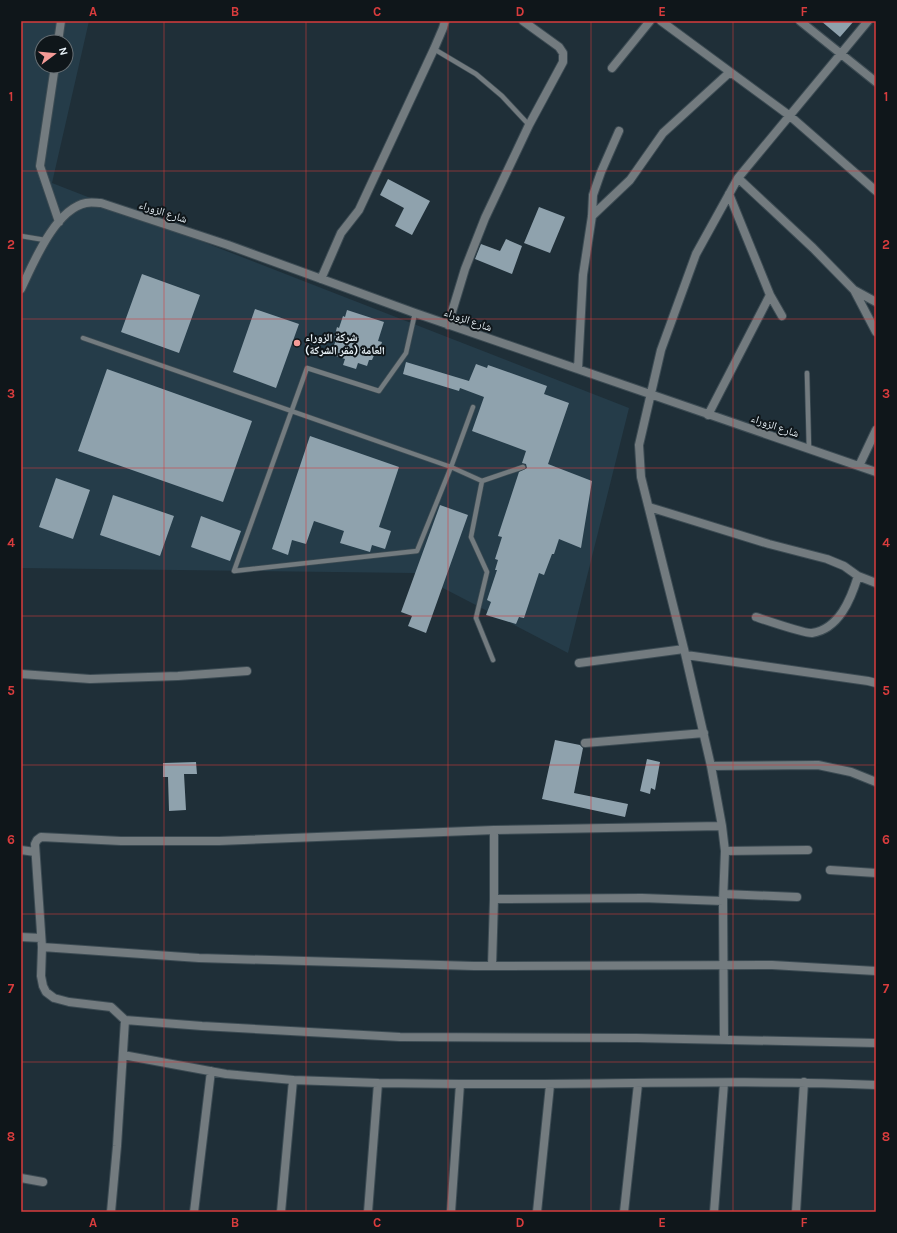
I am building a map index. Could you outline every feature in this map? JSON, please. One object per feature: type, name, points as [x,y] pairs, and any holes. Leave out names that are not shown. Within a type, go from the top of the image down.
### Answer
[{"type":"street","points":[[59,34],[61,21]]},
{"type":"street","points":[[322,280],[341,234],[359,210],[444,28],[445,21]]},
{"type":"street","points":[[448,325],[465,269],[485,218],[528,125],[563,62],[564,53],[559,47],[523,21]]},
{"type":"street","points":[[612,68],[650,21]]},
{"type":"street","points":[[661,21],[790,116],[876,191]]},
{"type":"street","points":[[800,21],[842,53],[876,82]]},
{"type":"street","points":[[724,1040],[725,851],[722,826],[704,733],[641,477],[639,445],[661,350],[696,254],[738,178],[868,21]]},
{"type":"street","points":[[592,216],[630,180],[663,133],[730,72]]},
{"type":"street","points":[[53,74],[40,166],[58,222]]},
{"type":"street","points":[[578,369],[582,275],[592,216],[593,195],[601,172],[619,131]]},
{"type":"street","points":[[738,178],[813,248],[854,290],[876,332]]},
{"type":"street","points":[[729,194],[770,295],[782,316]]},
{"type":"street","name":"شارع الزوراء","points":[[21,289],[45,240],[58,222],[71,209],[86,203],[101,204],[228,246],[415,314],[876,472]]},
{"type":"street","points":[[854,290],[876,302]]},
{"type":"street","points":[[708,415],[770,295]]},
{"type":"street","points":[[858,466],[876,430]]},
{"type":"street","points":[[649,507],[770,544],[827,559],[844,566],[858,576],[876,583]]},
{"type":"street","points":[[756,617],[811,634],[824,628],[837,619],[852,595],[858,576]]},
{"type":"street","points":[[579,663],[685,652],[876,683]]},
{"type":"street","points":[[21,674],[90,679],[178,676],[247,671]]},
{"type":"street","points":[[585,743],[704,733]]},
{"type":"street","points":[[711,766],[818,765],[851,772],[876,782]]},
{"type":"street","points":[[722,826],[494,830],[220,841],[121,841],[41,837],[35,844],[35,852],[42,943],[41,976],[43,986],[46,992],[54,998],[68,1002],[111,1007],[124,1020],[202,1026],[400,1037],[876,1043]]},
{"type":"street","points":[[492,966],[494,830]]},
{"type":"street","points":[[21,850],[35,852]]},
{"type":"street","points":[[725,851],[808,850]]},
{"type":"street","points":[[830,870],[876,873]]},
{"type":"street","points":[[494,899],[797,897]]},
{"type":"street","points":[[21,937],[42,943],[199,958],[492,966],[772,965],[876,971]]},
{"type":"street","points":[[111,1212],[117,1146],[124,1020]]},
{"type":"street","points":[[122,1055],[226,1074],[294,1080],[378,1083],[550,1085],[804,1082],[876,1085]]},
{"type":"street","points":[[194,1212],[211,1071]]},
{"type":"street","points":[[281,1212],[294,1080]]},
{"type":"street","points":[[796,1212],[804,1082]]},
{"type":"street","points":[[368,1212],[378,1083]]},
{"type":"street","points":[[714,1212],[724,1083]]},
{"type":"street","points":[[451,1212],[460,1084]]},
{"type":"street","points":[[624,1212],[638,1084]]},
{"type":"street","points":[[537,1212],[550,1085]]},
{"type":"street","points":[[21,1178],[43,1182]]},
{"type":"lane","points":[[434,49],[476,74],[502,96],[528,125]]},
{"type":"lane","points":[[21,236],[45,240]]},
{"type":"lane","points":[[415,314],[406,352],[379,391],[307,368],[234,571],[417,551],[451,467],[473,407]]},
{"type":"lane","points":[[82,338],[451,467],[482,481],[523,467]]},
{"type":"lane","points":[[807,373],[809,449]]},
{"type":"lane","points":[[482,481],[470,537],[487,572],[476,618],[493,660]]},
{"type":"shaded area","points":[[21,21],[89,21],[52,183],[629,408],[568,653],[414,573],[21,568]]},
{"type":"building","points":[[821,21],[854,21],[840,37]]},
{"type":"building","points":[[388,179],[430,201],[412,235],[395,226],[404,208],[380,195]]},
{"type":"building","points":[[539,207],[565,217],[550,253],[524,243]]},
{"type":"building","points":[[506,239],[522,246],[512,274],[475,259],[481,244],[500,251]]},
{"type":"building","points":[[142,274],[200,295],[179,353],[121,332]]},
{"type":"building","points":[[255,309],[299,324],[276,388],[233,372]]},
{"type":"building","points":[[347,310],[384,322],[378,341],[382,342],[378,354],[375,353],[372,360],[369,360],[367,366],[358,363],[356,369],[343,365],[345,359],[333,355],[335,348],[333,348],[336,340],[334,339],[337,327],[339,328],[343,316],[345,317]]},
{"type":"building","points":[[406,362],[469,381],[476,364],[487,368],[488,365],[547,386],[544,394],[569,403],[548,464],[592,481],[581,548],[559,539],[544,575],[539,573],[524,618],[519,617],[516,624],[486,615],[491,602],[487,600],[497,570],[495,570],[498,560],[495,559],[502,537],[498,536],[519,472],[527,468],[526,464],[522,463],[526,451],[472,431],[484,397],[460,388],[459,391],[403,374]]},
{"type":"building","points":[[107,369],[252,421],[223,502],[78,451]]},
{"type":"building","points":[[310,436],[399,467],[379,527],[391,531],[385,549],[372,545],[370,552],[340,543],[344,531],[314,521],[306,544],[292,540],[288,555],[272,549]]},
{"type":"building","points":[[56,478],[90,490],[73,539],[39,527]]},
{"type":"building","points":[[113,495],[174,516],[160,556],[100,535]]},
{"type":"building","points":[[440,505],[468,515],[426,633],[408,626],[412,616],[401,612]]},
{"type":"building","points":[[201,516],[241,531],[230,561],[191,547]]},
{"type":"building","points":[[555,740],[580,745],[583,748],[574,793],[628,804],[625,817],[542,799]]},
{"type":"building","points":[[647,759],[660,762],[655,790],[651,788],[650,794],[640,791]]},
{"type":"building","points":[[196,762],[197,774],[184,774],[186,810],[169,811],[168,777],[163,777],[163,763]]},
{"type":"place","name":"شركة الزوراء العامة (مقر الشركة)","points":[[297,343]]}]
